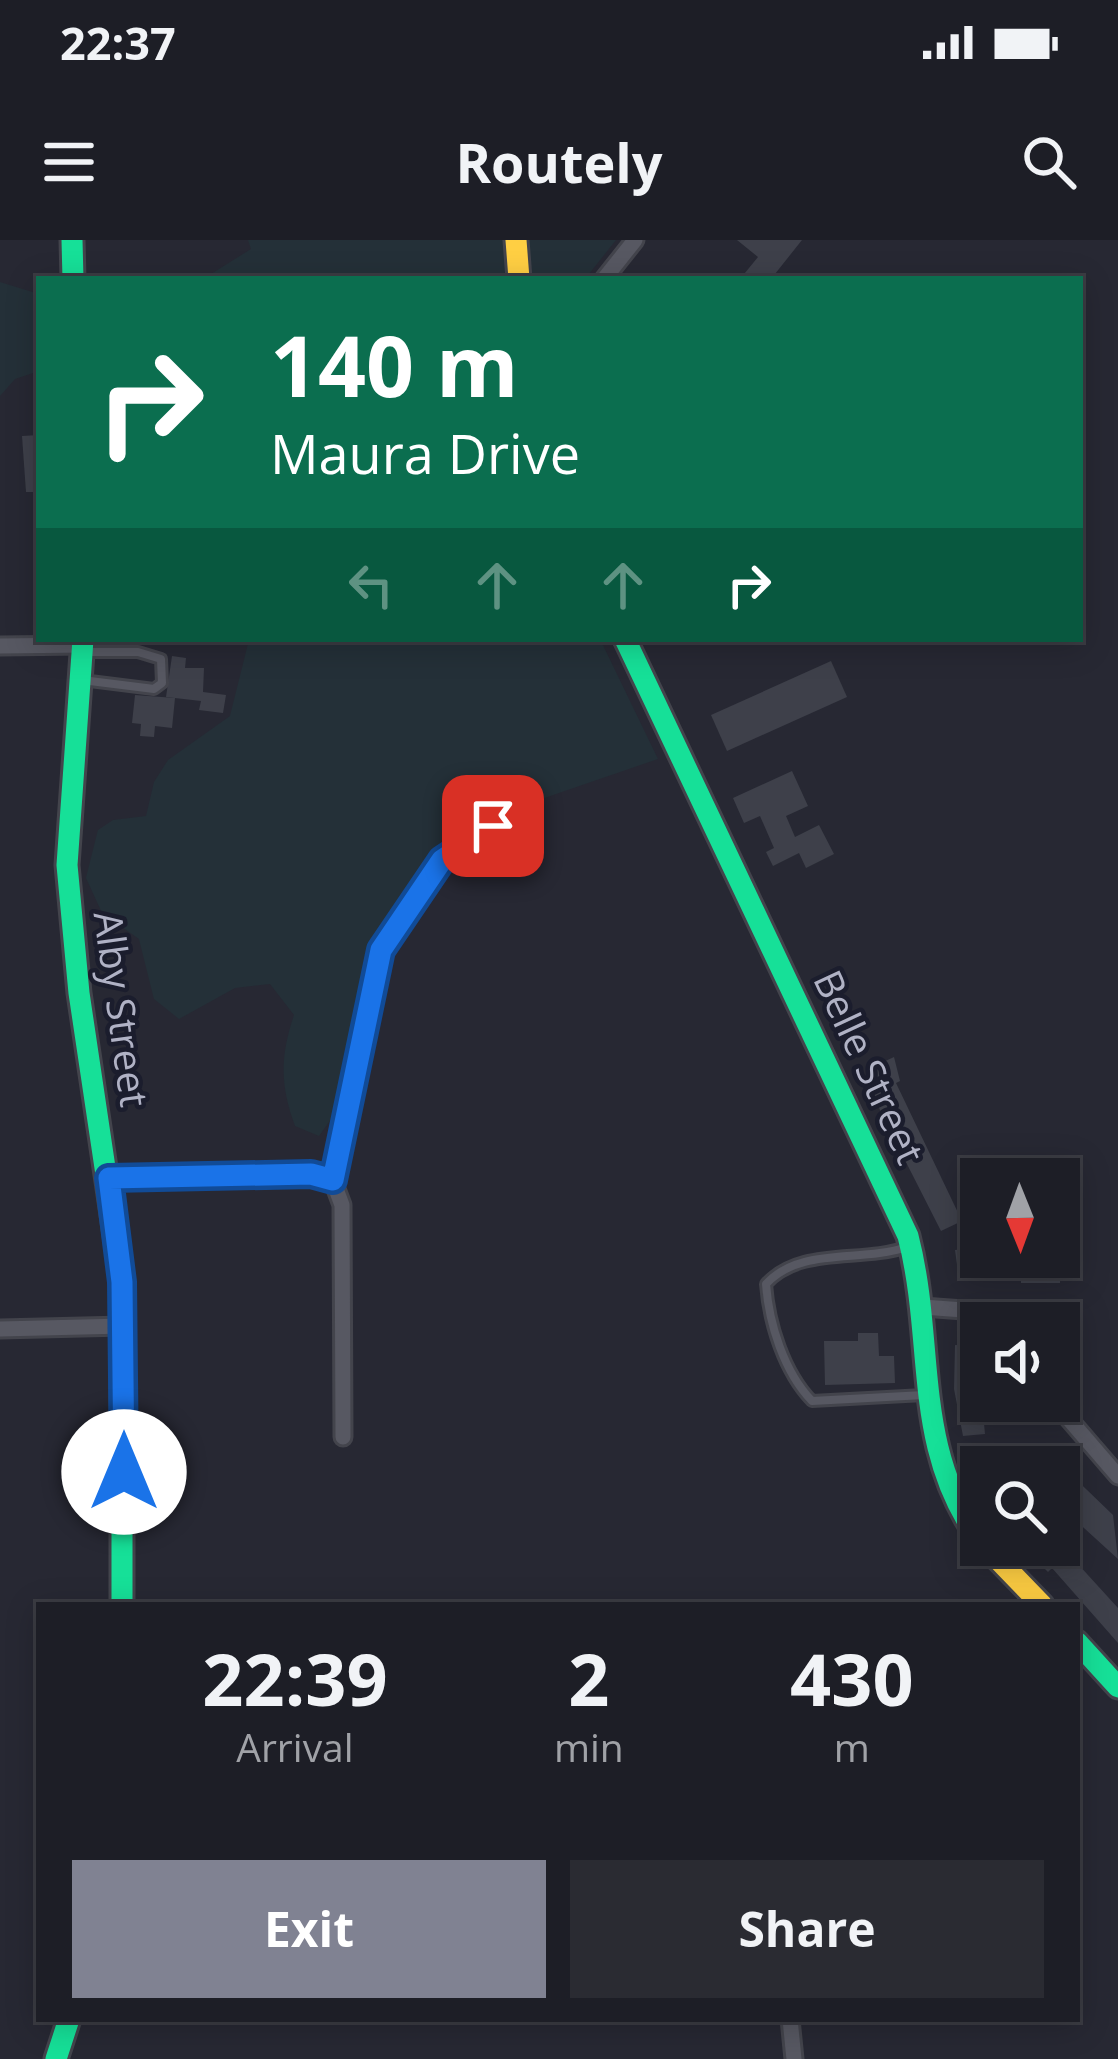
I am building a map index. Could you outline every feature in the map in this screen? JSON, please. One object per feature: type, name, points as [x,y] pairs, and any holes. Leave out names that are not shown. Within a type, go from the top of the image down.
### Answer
[{"type":"street","points":[[72,240],[73,276]]},
{"type":"street","points":[[516,240],[519,276]]},
{"type":"street","points":[[606,276],[635,240]]},
{"type":"street","name":"Belle Street","points":[[626,642],[911,1246],[923,1307],[926,1394],[939,1474],[960,1515]]},
{"type":"street","points":[[0,646],[83,645]]},
{"type":"street","name":"Alby Street","points":[[83,645],[67,865],[79,993],[109,1178],[124,1326],[122,1602]]},
{"type":"street","points":[[343,1437],[342,1205],[333,1180],[381,950],[442,860],[493,826]]},
{"type":"street","points":[[109,1178],[311,1174],[333,1180]]},
{"type":"street","points":[[923,1307],[960,1310]]},
{"type":"street","points":[[0,1329],[124,1326]]},
{"type":"street","points":[[1071,1422],[1118,1476]]},
{"type":"street","name":"Belle Street","points":[[1005,1566],[1039,1602]]},
{"type":"street","points":[[1080,1645],[1118,1687]]},
{"type":"street","points":[[56,2059],[68,2022]]},
{"type":"street","points":[[790,2022],[794,2059]]},
{"type":"lane","points":[[80,680],[154,689],[162,683],[165,669],[161,659],[138,652],[83,645]]},
{"type":"lane","points":[[911,1246],[854,1260],[810,1259],[782,1266],[766,1284],[768,1312],[794,1378],[812,1401],[926,1394]]},
{"type":"shaded area","points":[[248,240],[616,240],[587,276],[208,276],[251,249]]},
{"type":"shaded area","points":[[0,282],[36,293],[36,372],[15,379],[0,396]]},
{"type":"shaded area","points":[[601,642],[658,759],[489,817],[440,846],[391,916],[366,970],[334,1115],[319,1136],[295,1126],[290,1111],[284,1071],[294,1015],[270,984],[235,988],[179,1019],[154,999],[139,939],[102,913],[86,878],[98,830],[113,820],[146,816],[154,782],[168,760],[230,716],[248,644]]},
{"type":"building","points":[[737,240],[802,240],[773,276],[742,276],[758,257]]},
{"type":"building","points":[[36,435],[36,492],[26,492],[22,436]]},
{"type":"building","points":[[172,656],[186,658],[185,668],[204,668],[203,692],[226,695],[223,713],[199,710],[201,701],[166,697]]},
{"type":"building","points":[[831,661],[847,697],[727,751],[711,715]]},
{"type":"building","points":[[135,695],[175,698],[172,728],[155,726],[154,737],[140,736],[141,724],[132,723]]},
{"type":"building","points":[[792,771],[808,806],[786,816],[795,837],[819,825],[834,854],[806,868],[799,853],[773,866],[766,852],[774,848],[760,816],[744,823],[733,798]]},
{"type":"building","points":[[894,1057],[900,1081],[896,1083],[960,1222],[941,1231],[881,1113],[866,1070]]},
{"type":"building","points":[[960,1249],[960,1278],[976,1278],[959,1280],[955,1250]]},
{"type":"building","points":[[1021,1278],[1060,1278],[1060,1283],[1021,1283]]},
{"type":"building","points":[[858,1333],[878,1333],[879,1356],[894,1356],[895,1383],[825,1385],[824,1341],[858,1341]]},
{"type":"building","points":[[955,1345],[960,1345],[960,1420],[954,1389]]},
{"type":"building","points":[[960,1422],[984,1422],[985,1434],[963,1436]]},
{"type":"building","points":[[1080,1483],[1113,1515],[1118,1559],[1080,1524]]},
{"type":"building","points":[[1042,1566],[1080,1566],[1118,1608],[1118,1643],[1052,1568],[1048,1572]]},
{"type":"traffic: fast","points":[[72,240],[73,276]]},
{"type":"traffic: fast","points":[[83,642],[67,865],[79,993],[122,1282],[122,1602]]},
{"type":"traffic: fast","points":[[626,642],[908,1236],[935,1432],[960,1508]]},
{"type":"traffic: fast","points":[[1080,1645],[1118,1687]]},
{"type":"traffic: fast","points":[[56,2059],[68,2022]]},
{"type":"traffic: slow","points":[[516,240],[519,276]]},
{"type":"traffic: slow","points":[[1004,1566],[1039,1602]]},
{"type":"route","points":[[124,1472],[122,1282],[109,1178],[311,1174],[333,1180],[381,950],[406,906],[442,860],[493,826]]}]
